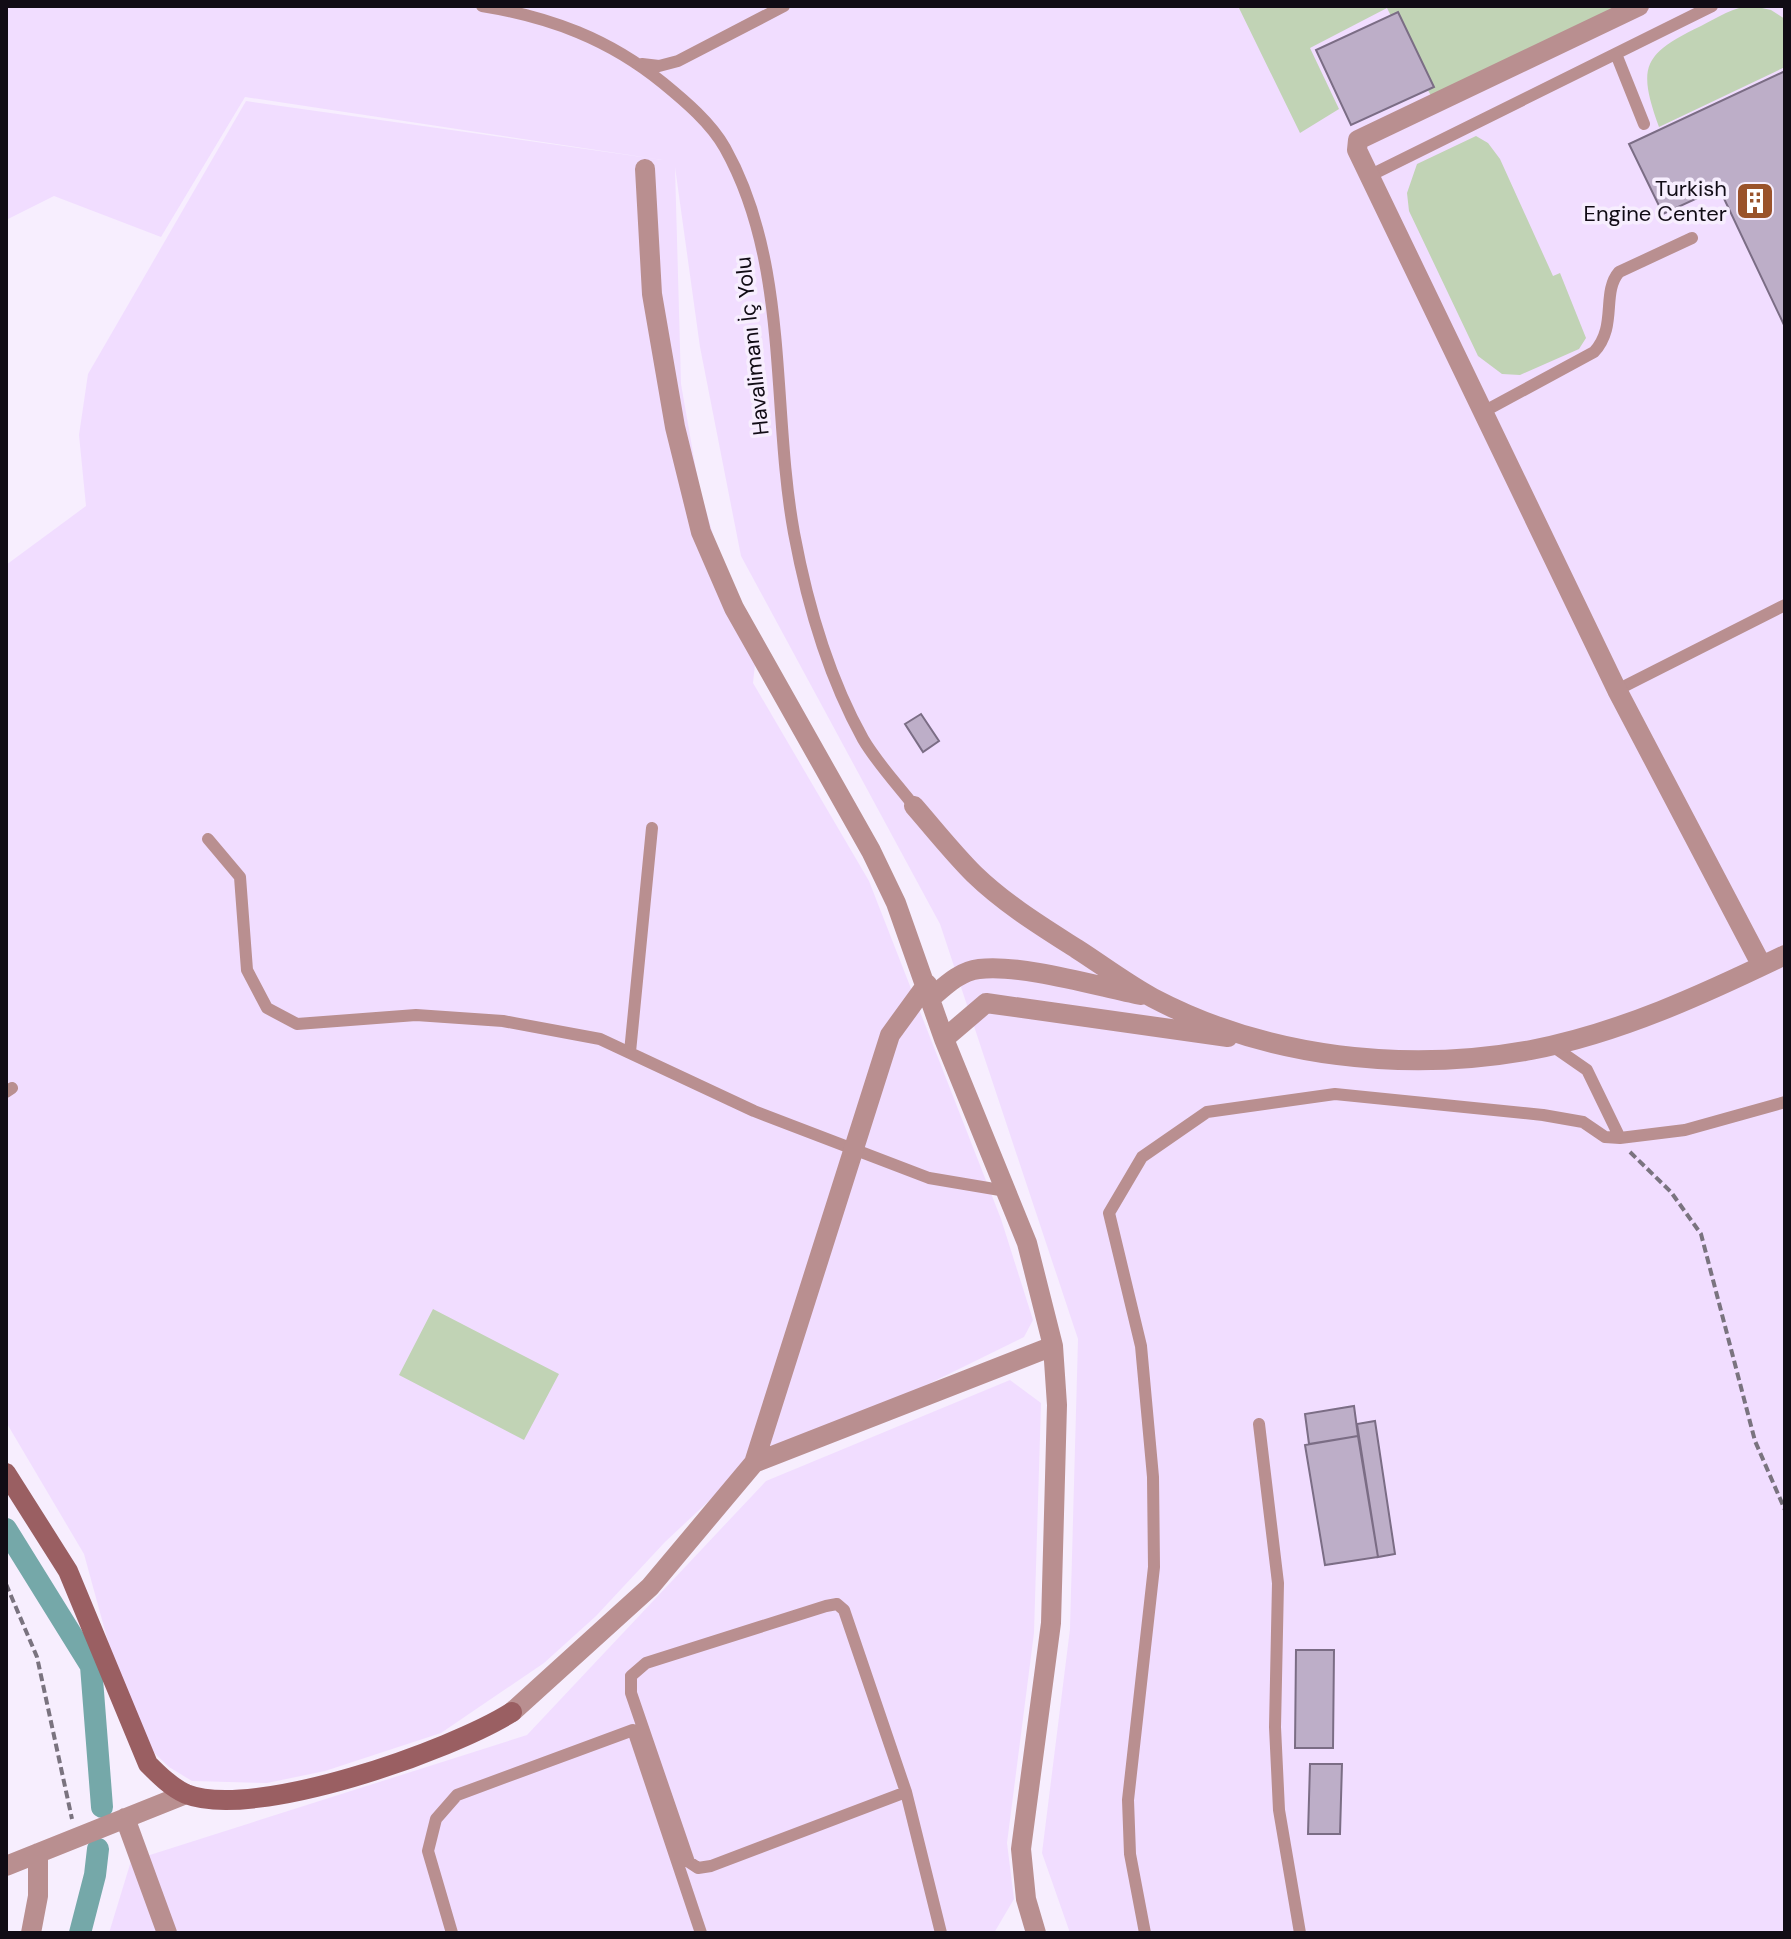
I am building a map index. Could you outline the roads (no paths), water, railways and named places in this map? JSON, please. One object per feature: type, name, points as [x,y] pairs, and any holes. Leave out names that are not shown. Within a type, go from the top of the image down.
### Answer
[{"type":"street","points":[[1639,6],[1358,140],[1357,150],[1617,690],[1762,966]]},
{"type":"street","points":[[645,169],[652,294],[675,427],[701,532],[734,608],[871,851],[896,903],[944,1039],[1027,1243],[1053,1346],[1057,1405],[1051,1623],[1021,1849],[1026,1899],[1036,1933]]},
{"type":"street","points":[[914,806],[974,874],[1013,907],[1153,998]]},
{"type":"street","points":[[944,1039],[986,1003],[1268,1042],[1331,1054],[1400,1060],[1469,1058],[1551,1045],[1643,1019],[1785,955]]},
{"type":"street","points":[[6,1866],[186,1794],[240,1798],[293,1791],[455,1743],[512,1712],[650,1587],[754,1463],[890,1035],[929,991],[978,969],[1020,971],[1153,998],[1268,1042]]},
{"type":"street","points":[[754,1463],[1053,1346]]},
{"type":"street","points":[[6,1473],[68,1571],[148,1764],[165,1781],[186,1794]]},
{"type":"street","points":[[125,1818],[167,1933]]},
{"type":"street","points":[[31,1933],[38,1896],[38,1853]]},
{"type":"lane","name":"Havalimanı İç Yolu","points":[[482,6],[525,13],[581,31],[639,63],[703,120],[724,146],[738,174],[762,248],[769,284],[788,493],[811,608],[832,668],[864,740],[914,806]]},
{"type":"lane","points":[[639,63],[659,66],[678,61],[784,6]]},
{"type":"lane","points":[[1369,176],[1712,6]]},
{"type":"lane","points":[[1616,54],[1644,124]]},
{"type":"lane","points":[[1483,412],[1594,352],[1604,342],[1609,326],[1613,278],[1619,272],[1692,238]]},
{"type":"lane","points":[[1617,690],[1785,605]]},
{"type":"lane","points":[[630,1052],[652,828]]},
{"type":"lane","points":[[208,839],[240,877],[247,970],[267,1008],[297,1024],[416,1015],[503,1021],[600,1039],[754,1111],[929,1178],[1006,1191]]},
{"type":"lane","points":[[1551,1045],[1587,1070],[1620,1138]]},
{"type":"lane","points":[[1145,1933],[1130,1854],[1128,1800],[1154,1567],[1153,1477],[1141,1346],[1109,1213],[1142,1157],[1207,1112],[1335,1094],[1543,1115],[1583,1122],[1605,1137],[1620,1138],[1685,1130],[1785,1102]]},
{"type":"lane","points":[[1259,1424],[1278,1583],[1275,1727],[1279,1810],[1300,1933]]},
{"type":"lane","points":[[906,1792],[711,1866],[698,1868],[689,1862],[631,1693],[631,1676],[646,1663],[837,1604],[844,1610],[906,1792],[941,1933]]},
{"type":"lane","points":[[452,1933],[428,1851],[436,1819],[457,1795],[633,1730],[701,1933]]},
{"type":"waterway","points":[[6,1529],[91,1666],[102,1807]]},
{"type":"waterway","points":[[80,1933],[95,1875],[98,1849]]},
{"type":"place","name":"Turkish Engine Center","points":[[1755,201]]}]
